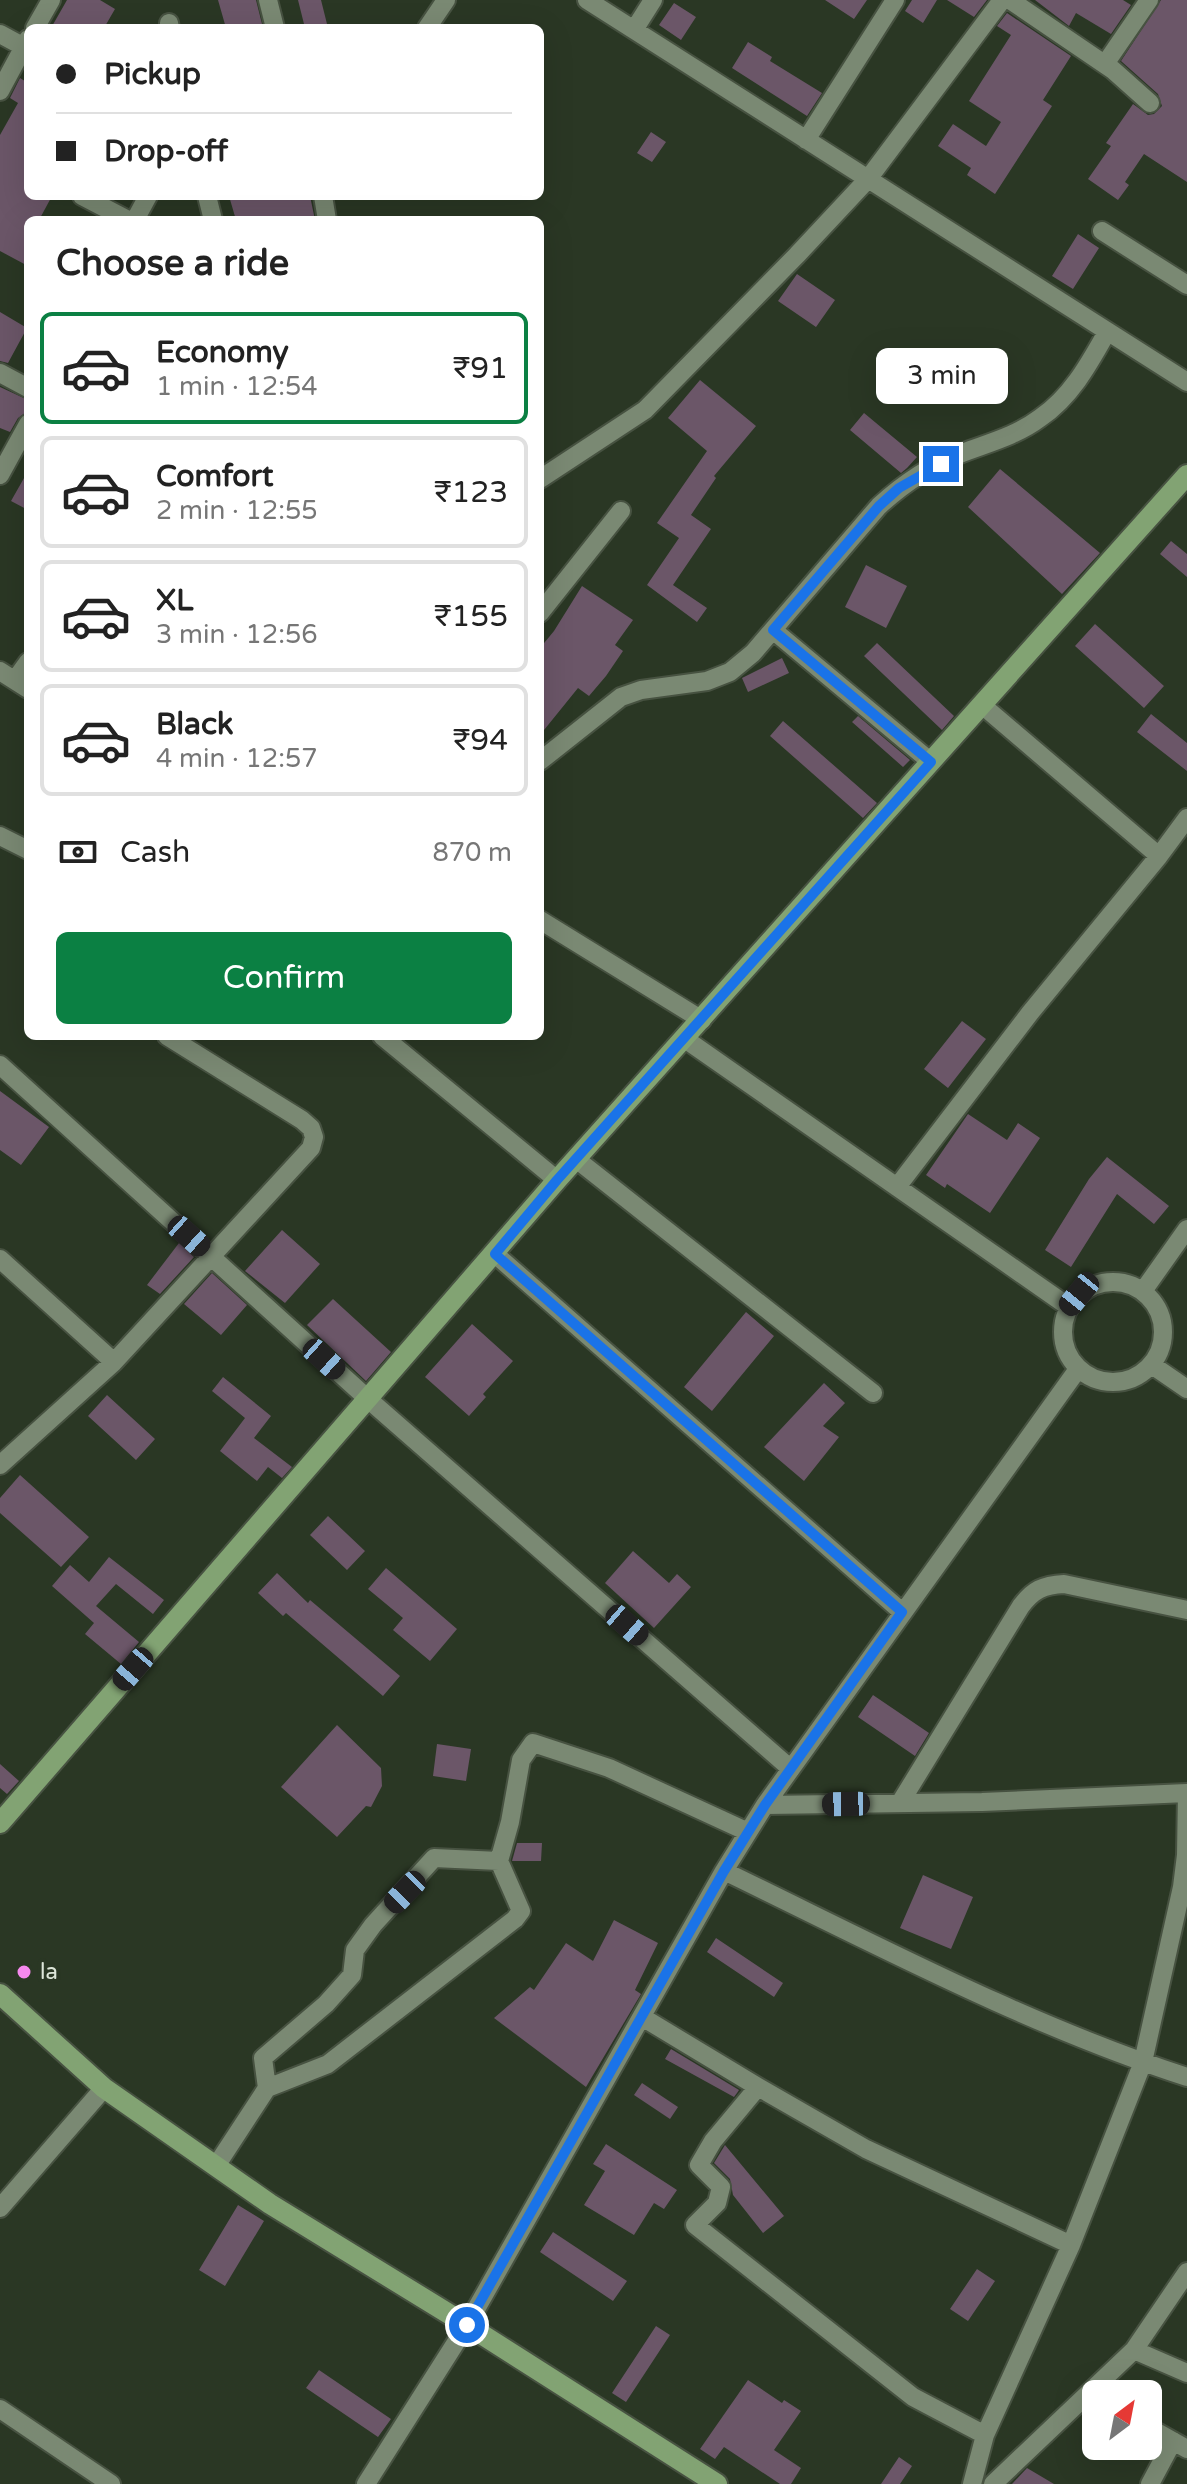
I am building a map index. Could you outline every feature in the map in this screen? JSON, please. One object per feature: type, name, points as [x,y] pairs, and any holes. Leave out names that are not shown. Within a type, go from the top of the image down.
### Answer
[{"type":"main road","points":[[0,1823],[557,1180],[1187,475]]},
{"type":"main road","points":[[0,1994],[104,2088],[270,2204],[717,2484]]},
{"type":"street","points":[[37,24],[51,0]]},
{"type":"street","points":[[268,0],[274,24]]},
{"type":"street","points":[[430,24],[446,0]]},
{"type":"street","points":[[587,0],[1187,382]]},
{"type":"street","points":[[634,30],[653,0]]},
{"type":"street","points":[[806,140],[895,0]]},
{"type":"street","points":[[544,476],[645,410],[868,179],[1002,0]]},
{"type":"street","points":[[1010,0],[1105,64],[1150,103]]},
{"type":"street","points":[[1105,64],[1149,0]]},
{"type":"street","points":[[0,34],[24,42]]},
{"type":"street","points":[[0,91],[24,47]]},
{"type":"street","points":[[90,200],[120,216]]},
{"type":"street","points":[[1102,231],[1187,285]]},
{"type":"street","points":[[544,758],[621,697],[641,690],[707,681],[730,672],[753,653],[879,506],[899,488],[923,473],[959,454],[1003,439],[1040,418],[1064,397],[1086,369],[1107,332]]},
{"type":"street","points":[[0,373],[24,386]]},
{"type":"street","points":[[0,475],[24,431]]},
{"type":"street","points":[[544,608],[621,511]]},
{"type":"street","points":[[773,630],[931,762]]},
{"type":"street","points":[[982,705],[1159,856]]},
{"type":"street","points":[[897,1187],[1030,1013],[1187,818]]},
{"type":"street","points":[[0,836],[24,848]]},
{"type":"street","points":[[544,922],[702,1020]]},
{"type":"street","points":[[685,1039],[1069,1307]]},
{"type":"street","points":[[0,1465],[114,1362],[311,1148],[314,1137],[302,1120],[173,1040]]},
{"type":"street","points":[[387,1040],[557,1180]]},
{"type":"street","points":[[0,1065],[368,1399],[791,1769]]},
{"type":"street","points":[[576,1159],[873,1393]]},
{"type":"street","points":[[1143,1291],[1187,1229]]},
{"type":"street","points":[[495,1254],[902,1612]]},
{"type":"street","points":[[0,1259],[114,1362]]},
{"type":"street","points":[[1111,1281],[1143,1291],[1155,1303],[1162,1318],[1164,1335],[1152,1365],[1139,1376],[1116,1382],[1092,1378],[1078,1369],[1068,1356],[1063,1339],[1063,1323],[1069,1307],[1079,1294],[1094,1285],[1111,1281]]},
{"type":"street","points":[[1152,1365],[1187,1389]]},
{"type":"street","points":[[366,2484],[467,2325],[724,1871],[765,1805],[1078,1369]]},
{"type":"street","points":[[900,1803],[1031,1593],[1046,1585],[1064,1584],[1187,1610]]},
{"type":"street","points":[[216,2166],[267,2088],[328,2064],[515,1919],[521,1911],[499,1861],[510,1822],[521,1760],[533,1743],[609,1768],[748,1832]]},
{"type":"street","points":[[765,1805],[1187,1793],[1182,1887],[1143,2062],[1071,2245],[985,2435],[972,2484]]},
{"type":"street","points":[[267,2088],[263,2058],[326,2004],[352,1975],[355,1950],[364,1937],[434,1858],[499,1861]]},
{"type":"street","points":[[724,1871],[1025,2013],[1187,2077]]},
{"type":"street","points":[[642,2017],[866,2149],[1071,2245]]},
{"type":"street","points":[[758,2087],[713,2141],[699,2165],[721,2187],[717,2203],[695,2225],[913,2397],[985,2435]]},
{"type":"street","points":[[0,2208],[104,2088]]},
{"type":"street","points":[[1107,2380],[1134,2350],[1187,2272]]},
{"type":"street","points":[[1134,2350],[1187,2373]]},
{"type":"street","points":[[993,2484],[1007,2468],[1082,2404]]},
{"type":"street","points":[[0,2410],[111,2484]]},
{"type":"street","points":[[1150,2484],[1180,2445],[1162,2435]]},
{"type":"building","points":[[67,0],[100,0],[115,9],[106,24],[53,24]]},
{"type":"building","points":[[218,0],[256,0],[262,24],[225,24]]},
{"type":"building","points":[[298,0],[321,0],[327,24],[304,24]]},
{"type":"building","points":[[825,0],[867,0],[854,19]]},
{"type":"building","points":[[912,0],[937,0],[923,23],[905,11]]},
{"type":"building","points":[[947,0],[987,0],[974,17]]},
{"type":"building","points":[[1035,0],[1123,0],[1131,5],[1111,34],[1076,13],[1069,26]]},
{"type":"building","points":[[1161,0],[1187,0],[1187,182],[1144,154],[1125,182],[1129,185],[1118,200],[1088,179],[1111,146],[1106,143],[1133,104],[1148,115],[1154,114],[1162,106],[1158,94],[1121,61]]},
{"type":"building","points":[[674,3],[696,17],[681,40],[659,25]]},
{"type":"building","points":[[1007,13],[1071,56],[1043,100],[1052,106],[995,194],[967,175],[971,168],[938,146],[953,124],[986,146],[1001,122],[969,101],[1011,35],[997,26]]},
{"type":"building","points":[[748,42],[772,57],[770,61],[822,93],[807,116],[732,68]]},
{"type":"building","points":[[20,78],[24,80],[24,200],[50,200],[41,216],[24,216],[24,264],[0,251],[0,135],[18,103],[10,98]]},
{"type":"building","points":[[651,132],[666,142],[652,162],[637,153]]},
{"type":"building","points":[[230,200],[311,200],[314,216],[235,216]]},
{"type":"building","points":[[1078,234],[1099,248],[1073,289],[1052,276]]},
{"type":"building","points":[[797,274],[835,300],[816,327],[778,301]]},
{"type":"building","points":[[0,312],[24,326],[24,334],[8,363],[0,361]]},
{"type":"building","points":[[700,380],[756,426],[714,476],[716,478],[691,515],[711,529],[673,585],[707,608],[697,622],[647,585],[679,538],[657,523],[707,451],[668,418]]},
{"type":"building","points":[[0,387],[24,398],[24,414],[10,432],[0,428]]},
{"type":"building","points":[[864,413],[917,457],[901,473],[850,430]]},
{"type":"building","points":[[1000,469],[1100,553],[1062,594],[968,507]]},
{"type":"building","points":[[24,478],[24,508],[11,501]]},
{"type":"building","points":[[1171,541],[1187,554],[1187,577],[1160,554]]},
{"type":"building","points":[[866,565],[907,586],[886,628],[845,607]]},
{"type":"building","points":[[582,586],[633,620],[615,645],[623,651],[606,676],[589,696],[578,688],[544,730],[544,643]]},
{"type":"building","points":[[1095,624],[1164,686],[1144,708],[1075,646]]},
{"type":"building","points":[[877,643],[954,716],[942,730],[864,656]]},
{"type":"building","points":[[782,658],[789,673],[748,692],[742,678]]},
{"type":"building","points":[[1151,714],[1187,743],[1187,771],[1137,732]]},
{"type":"building","points":[[858,716],[910,760],[903,767],[852,722]]},
{"type":"building","points":[[783,721],[877,803],[863,818],[770,736]]},
{"type":"building","points":[[962,1021],[986,1039],[948,1088],[924,1069]]},
{"type":"building","points":[[0,1091],[49,1127],[21,1165],[0,1150]]},
{"type":"building","points":[[968,1114],[1007,1140],[1018,1123],[1040,1138],[990,1213],[947,1184],[945,1188],[926,1175]]},
{"type":"building","points":[[1107,1157],[1169,1206],[1154,1224],[1117,1194],[1071,1267],[1045,1250],[1089,1179]]},
{"type":"building","points":[[282,1230],[320,1264],[285,1303],[245,1271]]},
{"type":"building","points":[[179,1243],[194,1257],[160,1294],[147,1285]]},
{"type":"building","points":[[212,1273],[247,1305],[221,1335],[184,1304]]},
{"type":"building","points":[[333,1299],[391,1352],[366,1381],[307,1325]]},
{"type":"building","points":[[746,1312],[774,1336],[712,1411],[684,1387]]},
{"type":"building","points":[[472,1324],[513,1361],[483,1394],[486,1397],[469,1416],[425,1377]]},
{"type":"building","points":[[223,1377],[271,1416],[254,1438],[292,1467],[282,1478],[268,1467],[257,1481],[220,1451],[245,1418],[212,1391]]},
{"type":"building","points":[[824,1383],[845,1403],[823,1426],[839,1437],[804,1481],[764,1447]]},
{"type":"building","points":[[107,1395],[155,1439],[136,1460],[88,1416]]},
{"type":"building","points":[[20,1475],[89,1537],[61,1567],[0,1513],[0,1498]]},
{"type":"building","points":[[328,1516],[365,1551],[347,1570],[310,1535]]},
{"type":"building","points":[[633,1551],[669,1583],[677,1574],[691,1587],[654,1628],[605,1583]]},
{"type":"building","points":[[109,1557],[164,1600],[153,1614],[116,1584],[96,1606],[139,1642],[121,1664],[85,1634],[94,1623],[52,1586],[70,1565],[89,1582]]},
{"type":"building","points":[[386,1568],[457,1629],[430,1661],[393,1630],[403,1618],[368,1589]]},
{"type":"building","points":[[277,1573],[308,1603],[310,1600],[400,1676],[383,1696],[258,1593]]},
{"type":"building","points":[[873,1695],[929,1733],[915,1756],[858,1717]]},
{"type":"building","points":[[337,1725],[381,1768],[382,1786],[371,1807],[366,1806],[337,1837],[281,1787]]},
{"type":"building","points":[[437,1744],[471,1749],[466,1781],[433,1776]]},
{"type":"building","points":[[0,1764],[19,1781],[7,1794],[0,1788]]},
{"type":"building","points":[[517,1843],[542,1843],[541,1861],[512,1861]]},
{"type":"building","points":[[923,1875],[973,1897],[951,1949],[900,1928]]},
{"type":"building","points":[[614,1920],[658,1943],[635,1990],[641,1994],[586,2087],[494,2018],[530,1987],[534,1990],[566,1943],[593,1961]]},
{"type":"building","points":[[716,1938],[783,1983],[774,1997],[707,1952]]},
{"type":"building","points":[[671,2049],[739,2090],[734,2097],[665,2059]]},
{"type":"building","points":[[642,2083],[678,2107],[670,2119],[634,2095]]},
{"type":"building","points":[[606,2144],[677,2190],[664,2209],[654,2203],[634,2235],[584,2205],[605,2171],[593,2164]]},
{"type":"building","points":[[725,2145],[784,2216],[763,2233],[733,2195],[730,2179],[714,2163]]},
{"type":"building","points":[[238,2205],[264,2221],[225,2286],[199,2270]]},
{"type":"building","points":[[553,2232],[627,2281],[613,2301],[540,2252]]},
{"type":"building","points":[[977,2269],[995,2281],[968,2321],[950,2309]]},
{"type":"building","points":[[656,2326],[670,2335],[626,2402],[612,2393]]},
{"type":"building","points":[[319,2370],[391,2419],[378,2437],[306,2388]]},
{"type":"building","points":[[748,2380],[782,2403],[784,2400],[801,2411],[774,2450],[801,2468],[791,2484],[780,2484],[724,2447],[715,2459],[700,2449]]},
{"type":"building","points":[[899,2457],[912,2466],[900,2484],[881,2484]]},
{"type":"building","points":[[1027,2468],[1054,2484],[1012,2484]]},
{"type":"place","name":"la","points":[[24,1972]]},
{"type":"route","points":[[467,2325],[724,1871],[765,1805],[902,1612],[495,1254],[557,1180],[931,762],[773,630],[879,506],[899,488],[941,464]]}]
